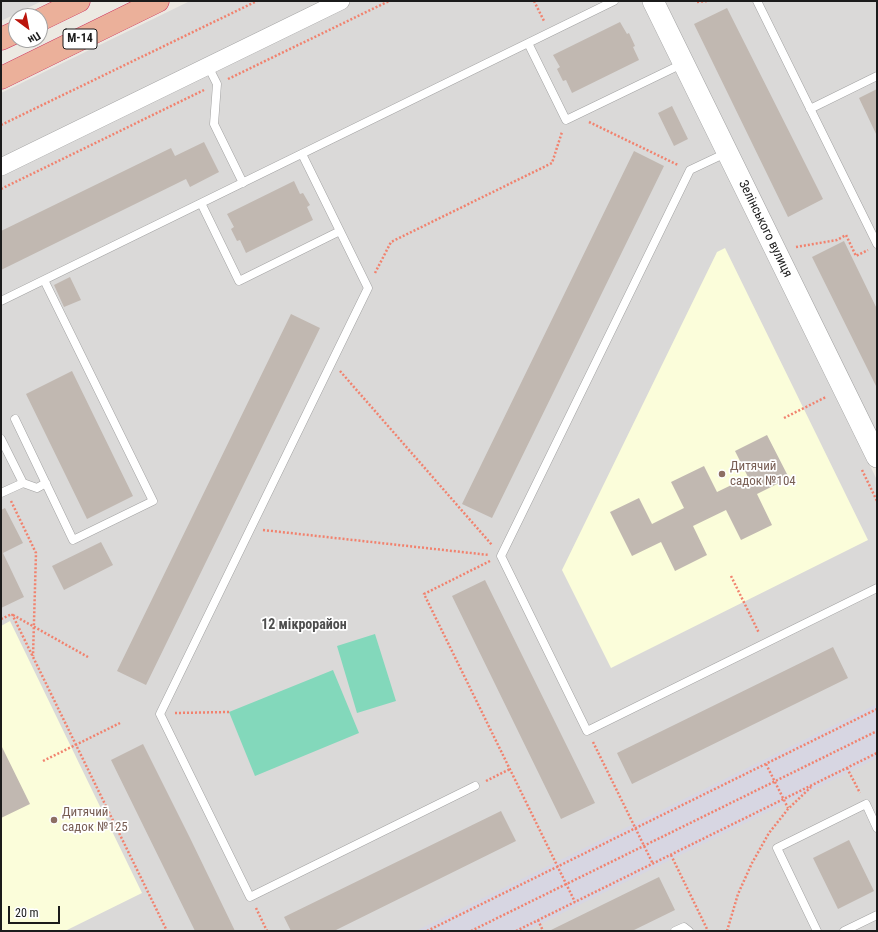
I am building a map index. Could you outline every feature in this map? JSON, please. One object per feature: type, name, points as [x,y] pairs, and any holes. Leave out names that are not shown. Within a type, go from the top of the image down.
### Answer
[{"type":"highway","name":"М-14","points":[[48,16],[79,1]]},
{"type":"highway","name":"М-14","points":[[1,78],[158,1]]},
{"type":"street","points":[[1,167],[341,1]]},
{"type":"street","name":"Зелінського вулиця","points":[[652,1],[877,457]]},
{"type":"lane","points":[[1,301],[614,1]]},
{"type":"lane","points":[[757,1],[877,244]]},
{"type":"lane","points":[[528,43],[566,120],[683,63]]},
{"type":"lane","points":[[208,66],[217,84],[214,124],[243,183]]},
{"type":"lane","points":[[810,109],[877,76]]},
{"type":"lane","points":[[727,152],[690,170],[501,556],[587,731],[877,588]]},
{"type":"lane","points":[[302,154],[368,288],[160,714],[250,897],[475,786]]},
{"type":"lane","points":[[201,203],[239,281],[340,231]]},
{"type":"lane","points":[[15,419],[74,540],[153,501],[44,280]]},
{"type":"lane","points":[[1,439],[22,483]]},
{"type":"lane","points":[[3,492],[22,483],[37,488],[46,483]]},
{"type":"lane","points":[[817,931],[777,848],[866,804],[877,828]]},
{"type":"lane","points":[[844,931],[877,915]]},
{"type":"lane","points":[[675,931],[684,927],[689,931]]},
{"type":"path","points":[[1,125],[257,1]]},
{"type":"path","points":[[1,190],[389,1]]},
{"type":"path","points":[[534,1],[550,33]]},
{"type":"path","points":[[697,2],[707,1]]},
{"type":"path","points":[[576,116],[690,170]]},
{"type":"path","points":[[368,288],[391,242],[552,163],[566,120]]},
{"type":"path","points":[[796,247],[837,240],[846,235],[856,256]]},
{"type":"path","points":[[332,361],[501,556]]},
{"type":"path","points":[[784,418],[826,397]]},
{"type":"path","points":[[3,492],[36,553],[33,657]]},
{"type":"path","points":[[251,528],[501,556]]},
{"type":"path","points":[[501,556],[424,594],[575,902]]},
{"type":"path","points":[[731,576],[765,644]]},
{"type":"path","points":[[12,614],[88,657]]},
{"type":"path","points":[[1,620],[12,614]]},
{"type":"path","points":[[12,614],[166,931]]},
{"type":"path","points":[[427,931],[877,709]]},
{"type":"path","points":[[160,714],[229,712]]},
{"type":"path","points":[[43,761],[120,723]]},
{"type":"path","points":[[587,731],[653,864]]},
{"type":"path","points":[[471,931],[877,731]]},
{"type":"path","points":[[516,931],[877,753]]},
{"type":"path","points":[[766,764],[788,809]]},
{"type":"path","points":[[847,768],[866,804]]},
{"type":"path","points":[[475,786],[510,769]]},
{"type":"path","points":[[727,931],[738,894],[752,862],[769,833],[788,809],[812,785]]},
{"type":"path","points":[[671,855],[708,931]]},
{"type":"path","points":[[250,897],[267,931]]},
{"type":"path","points":[[538,920],[543,931]]},
{"type":"shaded area","points":[[1,1],[42,1],[28,8],[8,8],[8,18],[1,21]]},
{"type":"shaded area","points":[[190,1],[642,1],[877,480],[877,931],[1,931],[1,93]]},
{"type":"shaded area","points":[[664,1],[877,1],[877,434]]},
{"type":"shaded area","name":"Дитячий садок №104","points":[[725,248],[868,540],[611,668],[562,570],[717,252]]},
{"type":"shaded area","name":"Дитячий садок №125","points":[[10,621],[142,893],[65,931],[1,931],[1,626]]},
{"type":"shaded area","points":[[877,704],[877,758],[849,772],[526,931],[416,931]]},
{"type":"green space","points":[[375,634],[396,701],[357,713],[337,646]]},
{"type":"green space","points":[[333,670],[359,733],[255,776],[229,712]]},
{"type":"building","points":[[727,8],[823,199],[788,217],[694,24]]},
{"type":"building","points":[[620,22],[627,34],[629,33],[639,60],[572,93],[566,80],[563,81],[557,69],[560,67],[553,55]]},
{"type":"building","points":[[877,89],[877,136],[859,98]]},
{"type":"building","points":[[672,106],[688,139],[674,146],[658,113]]},
{"type":"building","points":[[204,142],[219,172],[190,187],[186,179],[1,270],[1,231],[171,148],[175,156]]},
{"type":"building","points":[[634,151],[664,166],[492,518],[462,504]]},
{"type":"building","points":[[294,181],[300,194],[303,193],[310,205],[307,207],[313,220],[246,253],[240,240],[237,241],[231,229],[234,227],[227,214]]},
{"type":"building","points":[[844,241],[877,309],[877,388],[812,257]]},
{"type":"building","points":[[70,277],[81,300],[64,307],[54,285]]},
{"type":"building","points":[[291,314],[320,328],[146,685],[117,671]]},
{"type":"building","points":[[72,371],[133,496],[87,519],[26,394]]},
{"type":"building","points":[[767,435],[789,478],[757,494],[772,525],[741,540],[726,510],[693,526],[707,555],[675,571],[661,542],[632,556],[610,512],[639,498],[652,524],[684,508],[671,482],[704,466],[717,492],[748,477],[735,451]]},
{"type":"building","points":[[5,508],[23,543],[3,553],[24,597],[1,608],[1,510]]},
{"type":"building","points":[[101,542],[113,565],[64,590],[52,566]]},
{"type":"building","points":[[485,580],[595,803],[561,819],[452,596]]},
{"type":"building","points":[[833,647],[848,678],[632,784],[617,753]]},
{"type":"building","points":[[143,744],[235,931],[195,931],[111,760]]},
{"type":"building","points":[[1,745],[30,804],[1,818]]},
{"type":"building","points":[[501,811],[516,841],[334,931],[291,931],[284,917]]},
{"type":"building","points":[[849,840],[874,891],[838,909],[813,858]]},
{"type":"building","points":[[659,877],[675,910],[632,931],[551,930]]},
{"type":"place","name":"Дитячий садок №104","points":[[722,474]]},
{"type":"place","name":"Дитячий садок №125","points":[[54,820]]},
{"type":"district","name":"12 мікрорайон","points":[[304,625]]}]
